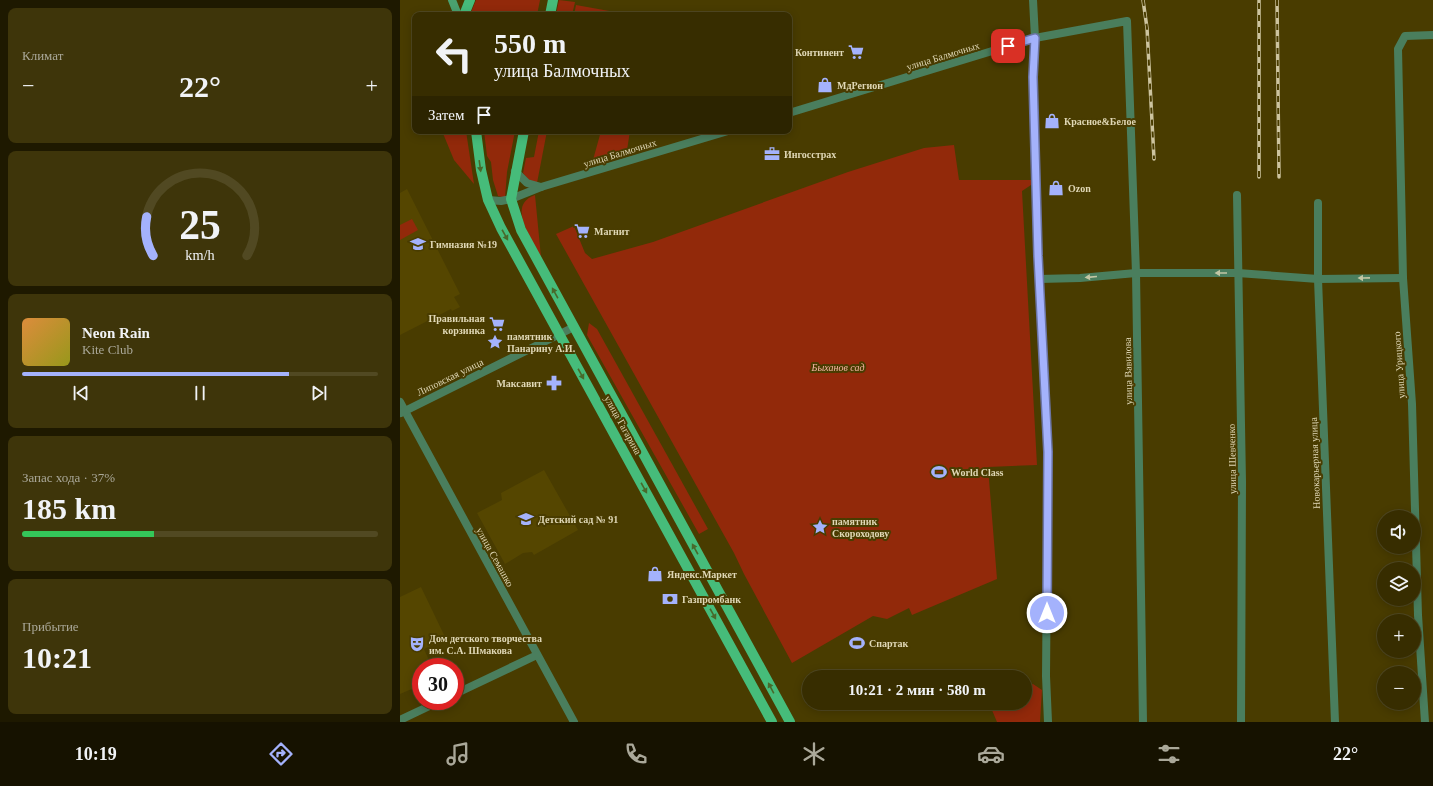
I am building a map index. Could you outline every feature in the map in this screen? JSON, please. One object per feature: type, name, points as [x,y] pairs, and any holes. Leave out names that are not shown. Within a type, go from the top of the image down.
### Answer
[{"type":"main road","points":[[452,0],[457,12]]},
{"type":"main road","points":[[465,12],[470,0]]},
{"type":"main road","points":[[550,12],[552,1]]},
{"type":"main road","name":"улица Гагарина","points":[[476,134],[481,170],[488,200],[501,228],[772,722]]},
{"type":"main road","name":"улица Гагарина","points":[[523,134],[515,171],[511,199],[521,230],[790,722]]},
{"type":"main road","points":[[654,506],[653,500],[657,495],[663,494],[668,499]]},
{"type":"street","points":[[1033,0],[1035,38],[1033,77],[1039,279],[1048,452],[1046,676],[1048,722]]},
{"type":"street","name":"улица Балмочных","points":[[792,112],[1035,38],[1127,20]]},
{"type":"street","name":"улица Вавилова","points":[[1127,20],[1136,273],[1143,722]]},
{"type":"street","name":"улица Урицкого","points":[[1424,722],[1418,615],[1412,404],[1403,278],[1398,49],[1406,36],[1433,35]]},
{"type":"street","name":"улица Балмочных","points":[[488,200],[501,201],[511,199],[541,187],[718,134]]},
{"type":"street","points":[[515,171],[527,183],[541,187]]},
{"type":"street","name":"улица Шевченко","points":[[1237,195],[1242,482],[1241,722]]},
{"type":"street","name":"Новокарьерная улица","points":[[1318,203],[1318,279],[1335,722]]},
{"type":"street","points":[[1039,279],[1080,278],[1136,273],[1238,273],[1318,279],[1403,278]]},
{"type":"street","name":"Липовская улица","points":[[402,412],[574,327]]},
{"type":"street","name":"улица Семашко","points":[[400,402],[402,412],[574,722]]},
{"type":"street","points":[[464,690],[537,655]]},
{"type":"street","points":[[400,720],[421,710]]},
{"type":"shaded area","name":"Гимназия №19","points":[[407,189],[460,294],[454,297],[460,307],[452,311],[451,309],[400,335],[400,193]]},
{"type":"shaded area","name":"Детский сад № 91","points":[[544,470],[578,530],[534,555],[532,552],[523,553],[505,564],[477,513],[502,500],[501,493]]},
{"type":"shaded area","name":"Дом детского творчества им. С.А. Шмакова","points":[[421,587],[446,639],[424,649],[428,658],[412,658],[412,689],[400,694],[400,597]]},
{"type":"green space","points":[[476,0],[540,0],[538,12],[471,12]]},
{"type":"green space","points":[[559,0],[575,2],[573,12],[557,12]]},
{"type":"green space","points":[[576,5],[615,12],[575,12]]},
{"type":"green space","points":[[443,134],[466,134],[474,184],[454,160]]},
{"type":"green space","points":[[484,134],[514,134],[507,172],[505,198],[498,196],[493,180],[491,162],[487,156]]},
{"type":"green space","points":[[538,134],[546,134],[537,183],[529,180],[523,173],[526,158],[534,157]]},
{"type":"green space","points":[[600,134],[630,134],[627,150],[593,160]]},
{"type":"green space","name":"Быханов сад","points":[[954,145],[959,180],[1031,180],[1031,185],[1022,191],[1037,465],[988,467],[997,579],[912,615],[909,608],[887,619],[873,616],[792,663],[734,553],[556,234],[574,226],[585,253],[592,259],[653,242],[848,172],[924,148]]},
{"type":"green space","points":[[535,195],[541,257],[524,223],[522,214],[522,206],[527,200]]},
{"type":"green space","points":[[412,219],[418,230],[400,240],[400,225]]},
{"type":"green space","points":[[589,323],[597,329],[708,529],[699,534],[587,335]]},
{"type":"green space","points":[[1032,684],[1042,690],[1040,722],[997,722],[992,710],[1032,710]]},
{"type":"railway","points":[[1143,0],[1147,28],[1154,159]]},
{"type":"railway","points":[[1259,0],[1259,177]]},
{"type":"railway","points":[[1277,0],[1279,177]]},
{"type":"place","name":"Континент","points":[[856,52]]},
{"type":"place","name":"МдРегион","points":[[825,85]]},
{"type":"place","name":"Красное&Белое","points":[[1052,121]]},
{"type":"place","name":"Ингосстрах","points":[[772,154]]},
{"type":"place","name":"Ozon","points":[[1056,188]]},
{"type":"place","name":"Магнит","points":[[582,231]]},
{"type":"place","name":"Гимназия №19","points":[[418,244]]},
{"type":"place","name":"Правильная корзинка","points":[[497,324]]},
{"type":"place","name":"памятник Панарину А.И.","points":[[495,342]]},
{"type":"place","name":"Максавит","points":[[554,383]]},
{"type":"place","name":"World Class","points":[[939,472]]},
{"type":"place","name":"Детский сад № 91","points":[[526,519]]},
{"type":"place","name":"памятник Скороходову","points":[[820,527]]},
{"type":"place","name":"Яндекс.Маркет","points":[[655,574]]},
{"type":"place","name":"Газпромбанк","points":[[670,599]]},
{"type":"place","name":"Спартак","points":[[857,643]]},
{"type":"place","name":"Дом детского творчества им. С.А. Шмакова","points":[[417,644]]},
{"type":"route","points":[[1008,46],[1035,38],[1033,77],[1038,256],[1048,452],[1047,613]]}]
